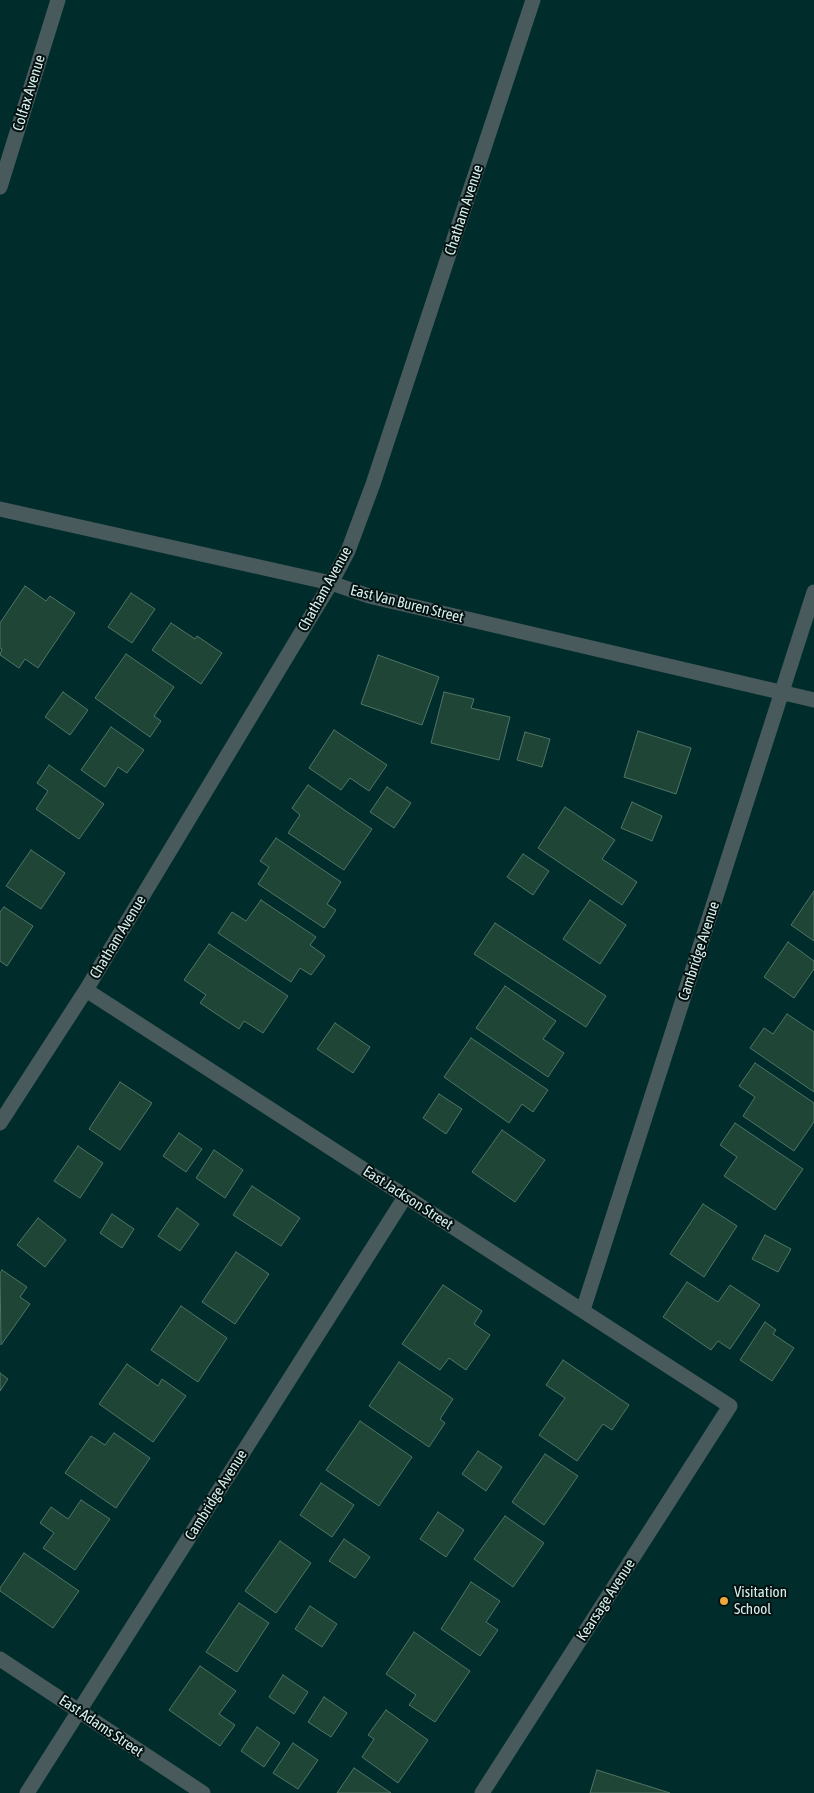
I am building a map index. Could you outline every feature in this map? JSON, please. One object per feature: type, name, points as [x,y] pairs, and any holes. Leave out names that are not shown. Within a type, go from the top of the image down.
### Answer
[{"type":"street","name":"Colfax Avenue","points":[[0,187],[58,0]]},
{"type":"street","name":"Chatham Avenue","points":[[0,1123],[86,990],[331,583],[348,550],[374,484],[533,0]]},
{"type":"street","name":"East Van Buren Street","points":[[0,509],[331,583],[369,596],[814,700]]},
{"type":"street","name":"Cambridge Avenue","points":[[583,1310],[814,592]]},
{"type":"street","name":"East Jackson Street","points":[[86,990],[730,1406]]},
{"type":"street","name":"Cambridge Avenue","points":[[26,1793],[405,1197]]},
{"type":"street","name":"Kearsage Avenue","points":[[482,1793],[730,1406]]},
{"type":"street","name":"East Adams Street","points":[[0,1658],[203,1793]]},
{"type":"building","points":[[25,586],[46,601],[50,596],[75,613],[38,668],[25,659],[19,668],[0,655],[2,649],[0,648],[0,623]]},
{"type":"building","points":[[131,593],[155,609],[132,643],[108,627]]},
{"type":"building","points":[[171,623],[195,639],[197,636],[222,653],[201,684],[152,650]]},
{"type":"building","points":[[126,654],[174,687],[154,716],[161,721],[150,737],[95,698]]},
{"type":"building","points":[[378,655],[439,677],[422,725],[361,704]]},
{"type":"building","points":[[63,692],[88,710],[70,735],[45,717]]},
{"type":"building","points":[[444,692],[474,699],[471,708],[510,717],[499,760],[431,743]]},
{"type":"building","points":[[111,727],[144,750],[127,773],[118,767],[105,787],[81,770]]},
{"type":"building","points":[[334,730],[387,765],[369,791],[350,778],[341,790],[309,768]]},
{"type":"building","points":[[638,731],[691,748],[676,794],[624,777]]},
{"type":"building","points":[[525,732],[550,739],[542,767],[517,760]]},
{"type":"building","points":[[49,765],[104,804],[79,839],[36,809],[48,791],[37,783]]},
{"type":"building","points":[[308,785],[372,829],[344,870],[288,833],[300,815],[292,808]]},
{"type":"building","points":[[387,787],[411,803],[394,828],[370,812]]},
{"type":"building","points":[[632,802],[662,816],[652,841],[621,828]]},
{"type":"building","points":[[565,807],[615,840],[602,859],[637,882],[622,905],[538,848]]},
{"type":"building","points":[[276,838],[341,882],[327,904],[336,910],[324,928],[258,884],[269,867],[260,861]]},
{"type":"building","points":[[31,850],[65,873],[41,909],[6,886]]},
{"type":"building","points":[[523,854],[549,871],[533,895],[507,877]]},
{"type":"building","points":[[814,891],[814,941],[791,925]]},
{"type":"building","points":[[261,900],[316,937],[310,945],[325,956],[311,975],[300,968],[291,982],[218,933],[232,912],[246,921]]},
{"type":"building","points":[[590,900],[626,925],[600,964],[563,939]]},
{"type":"building","points":[[4,907],[33,926],[7,966],[0,961],[0,912]]},
{"type":"building","points":[[495,923],[606,996],[586,1027],[474,954]]},
{"type":"building","points":[[788,942],[814,961],[814,969],[794,998],[764,977]]},
{"type":"building","points":[[209,944],[288,996],[263,1033],[244,1021],[239,1029],[200,1003],[206,995],[184,980]]},
{"type":"building","points":[[505,986],[556,1021],[543,1039],[564,1053],[548,1077],[476,1028]]},
{"type":"building","points":[[787,1014],[814,1032],[814,1092],[750,1048],[764,1028],[773,1034]]},
{"type":"building","points":[[335,1023],[370,1047],[353,1073],[317,1049]]},
{"type":"building","points":[[471,1038],[548,1090],[533,1112],[522,1104],[509,1123],[444,1077]]},
{"type":"building","points":[[755,1063],[814,1103],[814,1122],[794,1151],[743,1116],[755,1097],[739,1086]]},
{"type":"building","points":[[120,1082],[152,1103],[120,1150],[89,1129]]},
{"type":"building","points":[[439,1094],[462,1109],[446,1134],[423,1118]]},
{"type":"building","points":[[735,1123],[803,1169],[775,1210],[724,1176],[737,1157],[720,1145]]},
{"type":"building","points":[[502,1130],[545,1160],[515,1202],[472,1172]]},
{"type":"building","points":[[179,1133],[202,1149],[186,1172],[163,1156]]},
{"type":"building","points":[[78,1146],[103,1163],[80,1198],[54,1181]]},
{"type":"building","points":[[214,1150],[243,1170],[225,1198],[196,1178]]},
{"type":"building","points":[[252,1186],[300,1218],[281,1246],[233,1215]]},
{"type":"building","points":[[703,1204],[737,1226],[704,1277],[670,1254]]},
{"type":"building","points":[[177,1208],[199,1224],[180,1251],[158,1236]]},
{"type":"building","points":[[112,1214],[134,1229],[122,1248],[100,1233]]},
{"type":"building","points":[[38,1218],[66,1240],[45,1267],[17,1245]]},
{"type":"building","points":[[765,1235],[791,1249],[778,1272],[752,1259]]},
{"type":"building","points":[[236,1252],[269,1274],[235,1324],[202,1302]]},
{"type":"building","points":[[2,1270],[27,1287],[20,1297],[30,1304],[1,1345],[0,1273]]},
{"type":"building","points":[[687,1282],[718,1302],[730,1285],[760,1305],[730,1349],[718,1341],[711,1350],[663,1317]]},
{"type":"building","points":[[443,1285],[482,1311],[474,1324],[490,1335],[466,1370],[449,1358],[440,1370],[402,1344]]},
{"type":"building","points":[[181,1306],[227,1338],[198,1382],[151,1350]]},
{"type":"building","points":[[765,1322],[776,1330],[773,1334],[794,1348],[772,1381],[740,1360]]},
{"type":"building","points":[[563,1360],[629,1405],[612,1430],[603,1424],[577,1461],[539,1435],[565,1398],[546,1385]]},
{"type":"building","points":[[399,1362],[453,1399],[440,1419],[445,1423],[429,1447],[369,1406]]},
{"type":"building","points":[[127,1364],[158,1386],[162,1379],[186,1396],[153,1442],[99,1404]]},
{"type":"building","points":[[0,1373],[8,1379],[0,1391]]},
{"type":"building","points":[[360,1421],[412,1457],[379,1506],[326,1470]]},
{"type":"building","points":[[114,1433],[150,1458],[116,1508],[65,1473],[91,1436],[105,1445]]},
{"type":"building","points":[[478,1451],[502,1467],[486,1491],[462,1474]]},
{"type":"building","points":[[545,1454],[578,1476],[544,1525],[512,1502]]},
{"type":"building","points":[[321,1483],[354,1505],[332,1537],[300,1515]]},
{"type":"building","points":[[81,1500],[110,1519],[75,1570],[43,1548],[54,1533],[40,1523],[51,1507],[68,1519]]},
{"type":"building","points":[[438,1512],[464,1530],[446,1557],[420,1539]]},
{"type":"building","points":[[505,1516],[544,1543],[513,1587],[474,1559]]},
{"type":"building","points":[[344,1539],[370,1557],[355,1578],[329,1561]]},
{"type":"building","points":[[280,1541],[311,1563],[276,1613],[245,1591]]},
{"type":"building","points":[[24,1553],[79,1591],[53,1628],[0,1591],[0,1588]]},
{"type":"building","points":[[471,1582],[500,1601],[486,1622],[498,1630],[480,1656],[441,1629]]},
{"type":"building","points":[[239,1603],[269,1623],[237,1672],[206,1652]]},
{"type":"building","points":[[310,1606],[337,1624],[322,1647],[295,1629]]},
{"type":"building","points":[[414,1632],[470,1671],[435,1722],[409,1705],[416,1695],[386,1674]]},
{"type":"building","points":[[200,1666],[236,1691],[219,1714],[235,1725],[220,1746],[169,1710]]},
{"type":"building","points":[[283,1675],[308,1692],[294,1714],[269,1697]]},
{"type":"building","points":[[324,1697],[347,1713],[331,1737],[308,1722]]},
{"type":"building","points":[[386,1710],[428,1740],[398,1783],[362,1757],[374,1739],[368,1735]]},
{"type":"building","points":[[257,1727],[280,1743],[264,1767],[241,1751]]},
{"type":"building","points":[[293,1743],[318,1760],[298,1789],[273,1773]]},
{"type":"building","points":[[354,1768],[391,1793],[337,1793]]},
{"type":"building","points":[[597,1770],[670,1793],[590,1793]]},
{"type":"place","name":"Visitation School","points":[[724,1601]]}]
